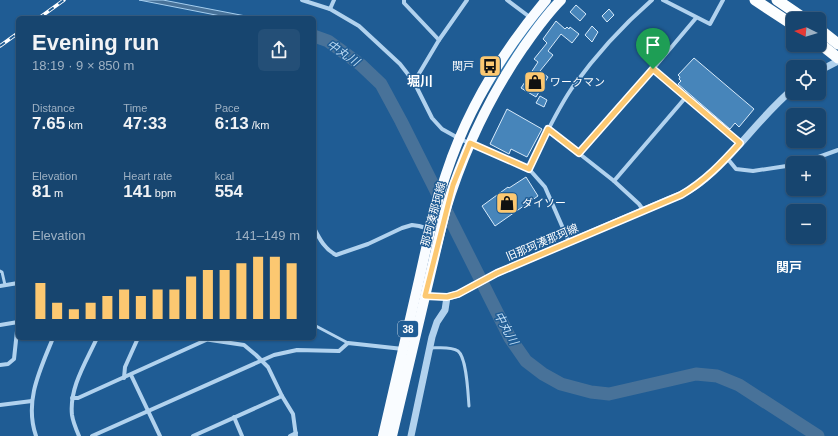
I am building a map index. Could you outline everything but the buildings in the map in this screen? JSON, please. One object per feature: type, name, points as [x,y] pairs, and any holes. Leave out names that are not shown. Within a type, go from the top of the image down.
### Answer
[{"type":"highway","points":[[755,0],[786,20]]},
{"type":"highway","points":[[777,0],[795,12]]},
{"type":"highway","points":[[826,35],[838,44]]},
{"type":"highway","points":[[826,49],[838,58]]},
{"type":"main road","name":"那珂湊那珂線","points":[[392,436],[453,185],[465,141],[484,87],[504,55],[546,0]]},
{"type":"main road","name":"那珂湊那珂線","points":[[383,436],[431,226],[446,173],[514,61],[540,24],[560,0]]},
{"type":"street","points":[[302,0],[330,8],[359,26],[400,64],[414,82],[432,118],[442,129],[465,141],[529,169],[545,187],[569,242]]},
{"type":"street","points":[[330,8],[334,0]]},
{"type":"street","points":[[404,0],[404,3],[439,40]]},
{"type":"street","points":[[414,82],[439,40],[467,0]]},
{"type":"street","points":[[507,0],[531,18]]},
{"type":"street","points":[[529,169],[548,129],[571,89],[589,65],[630,19],[652,0]]},
{"type":"street","points":[[663,0],[710,24],[723,0]]},
{"type":"street","points":[[579,153],[696,18]]},
{"type":"street","points":[[826,67],[838,61]]},
{"type":"street","points":[[653,69],[740,143]]},
{"type":"street","name":"旧那珂湊那珂線","points":[[447,297],[458,294],[497,273],[644,211],[691,189],[716,170],[786,96]]},
{"type":"street","points":[[614,182],[686,97]]},
{"type":"street","points":[[548,129],[614,182],[639,204],[644,211]]},
{"type":"street","points":[[821,156],[838,150]]},
{"type":"street","points":[[726,158],[736,169],[753,171],[786,166]]},
{"type":"street","points":[[316,232],[322,244],[330,252],[336,255],[368,244],[402,228],[412,225],[431,226]]},
{"type":"street","points":[[0,286],[16,283]]},
{"type":"street","points":[[411,436],[430,348],[437,322],[445,310],[447,297],[425,296]]},
{"type":"street","points":[[0,325],[16,322]]},
{"type":"street","points":[[0,365],[8,364],[14,359],[16,340]]},
{"type":"street","points":[[36,436],[32,419],[32,401],[36,379],[52,340]]},
{"type":"street","points":[[79,436],[72,417],[72,398],[74,388],[95,340]]},
{"type":"street","points":[[124,378],[125,367],[137,340]]},
{"type":"street","points":[[72,398],[78,398],[207,340],[244,345],[268,367],[282,396],[293,414],[296,435],[290,436]]},
{"type":"street","points":[[92,436],[274,355],[297,350],[339,351],[348,343],[403,349]]},
{"type":"street","points":[[131,375],[160,436]]},
{"type":"street","points":[[193,436],[282,396]]},
{"type":"street","points":[[0,405],[32,401]]},
{"type":"street","points":[[234,417],[242,436]]},
{"type":"lane","points":[[0,271],[2,272],[5,285]]},
{"type":"lane","points":[[316,326],[348,343]]},
{"type":"lane","points":[[430,348],[452,349],[458,351],[464,359],[469,406]]},
{"type":"shaded area","points":[[139,0],[163,0],[246,16],[221,16]]},
{"type":"shaded area","points":[[553,0],[556,0],[515,53],[488,92],[486,92],[525,32]]},
{"type":"waterway","name":"中丸川","points":[[316,37],[328,41],[361,65],[381,84],[510,338],[526,361],[543,374],[561,384],[591,392],[609,394],[696,374],[717,376],[739,385],[818,436]]},
{"type":"railway","points":[[42,16],[64,0]]},
{"type":"railway","points":[[0,46],[16,34]]},
{"type":"place","name":"関戸","points":[[490,66]]},
{"type":"place","name":"ワークマン","points":[[535,82]]},
{"type":"place","name":"ダイソー","points":[[507,203]]},
{"type":"district","name":"堀川","points":[[420,81]]},
{"type":"district","name":"関戸","points":[[789,267]]},
{"type":"route","points":[[653,69],[740,143],[716,170],[700,184],[681,195],[497,273],[458,294],[438,298],[425,296],[445,212],[453,185],[470,143],[529,169],[548,129],[579,153],[653,69]]}]
